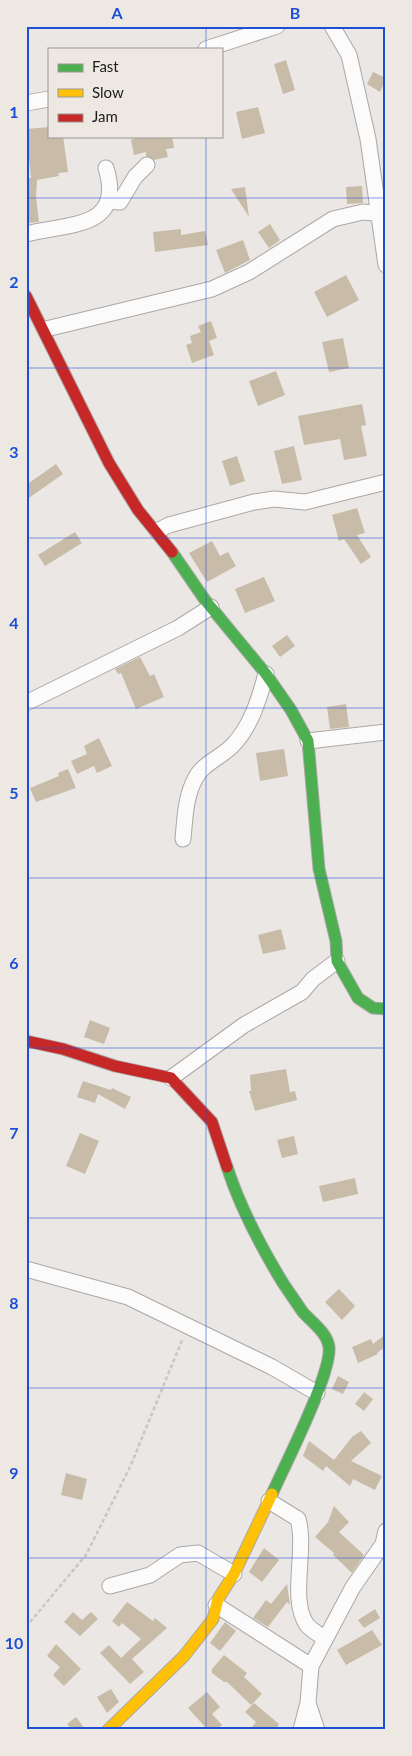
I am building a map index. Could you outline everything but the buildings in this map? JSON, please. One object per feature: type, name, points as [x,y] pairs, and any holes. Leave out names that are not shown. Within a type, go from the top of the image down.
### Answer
[{"type":"street","points":[[209,48],[277,26]]},
{"type":"street","points":[[332,26],[349,55],[368,139],[382,214],[386,264]]},
{"type":"street","points":[[26,103],[48,99]]},
{"type":"street","points":[[108,201],[120,202],[135,177],[147,165]]},
{"type":"street","points":[[26,234],[87,223],[103,213],[111,188],[106,168]]},
{"type":"street","points":[[46,329],[212,289],[249,272],[333,219],[363,212],[382,214]]},
{"type":"street","points":[[26,296],[46,329],[111,466],[146,522],[157,531],[212,607],[266,674],[291,710],[308,741],[318,869],[336,941],[337,961],[358,998],[373,1008],[386,1009]]},
{"type":"street","points":[[157,531],[169,525],[254,502],[274,498],[305,502],[386,482]]},
{"type":"street","points":[[26,703],[178,628],[212,607]]},
{"type":"street","points":[[183,839],[186,803],[195,778],[211,761],[232,746],[247,725],[258,702],[266,674]]},
{"type":"street","points":[[308,741],[386,732]]},
{"type":"street","points":[[171,1078],[244,1025],[302,992],[313,979],[337,961]]},
{"type":"street","points":[[26,1042],[63,1049],[115,1066],[171,1078],[212,1122],[228,1171],[249,1221],[283,1282],[303,1312],[322,1332],[330,1345],[329,1359],[317,1393],[234,1574],[218,1599],[213,1619],[205,1632],[184,1656],[108,1730]]},
{"type":"street","points":[[26,1269],[128,1297],[272,1367],[317,1393]]},
{"type":"street","points":[[269,1501],[298,1519],[302,1532],[299,1605],[307,1626],[325,1638]]},
{"type":"street","points":[[301,1730],[308,1703],[311,1666],[353,1587],[385,1540]]},
{"type":"street","points":[[110,1586],[150,1575],[180,1555],[198,1553],[234,1574]]},
{"type":"street","points":[[216,1605],[311,1666]]},
{"type":"street","points":[[308,1703],[317,1730]]},
{"type":"path","points":[[26,1628],[86,1555],[130,1467],[183,1339],[183,1324]]},
{"type":"traffic: fast","points":[[172,552],[205,600],[266,674],[291,710],[308,741],[319,869],[336,941],[337,961],[358,998],[373,1008],[386,1009]]},
{"type":"traffic: fast","points":[[227,1167],[245,1212],[267,1255],[283,1283],[302,1311],[325,1337],[329,1347],[328,1360],[316,1397],[272,1494]]},
{"type":"traffic: slow","points":[[108,1730],[184,1656],[213,1619],[218,1599],[234,1574],[272,1494]]},
{"type":"traffic: jam","points":[[26,296],[109,463],[138,510],[172,552]]},
{"type":"traffic: jam","points":[[26,1041],[63,1049],[115,1066],[171,1078],[212,1122],[227,1167]]}]
